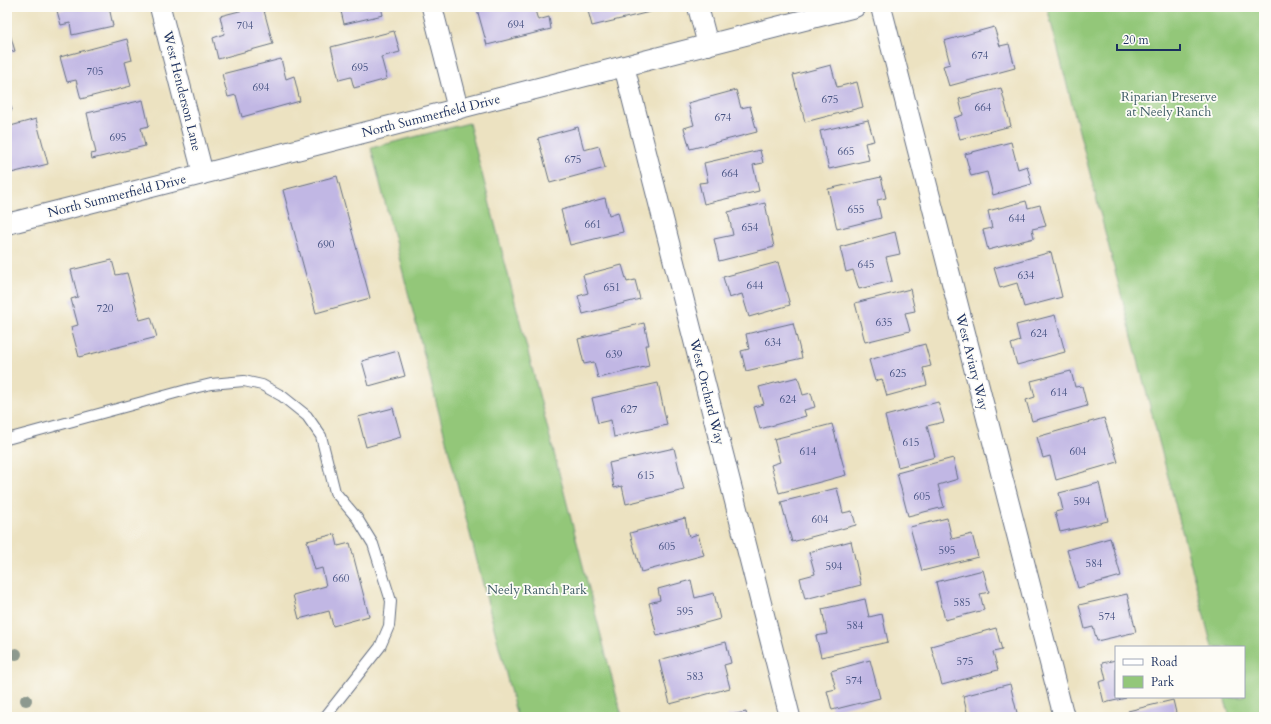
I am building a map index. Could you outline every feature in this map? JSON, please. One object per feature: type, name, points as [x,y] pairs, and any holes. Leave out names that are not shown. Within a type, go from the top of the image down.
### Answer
[{"type":"street","name":"West Henderson Lane","points":[[160,7],[203,174]]},
{"type":"street","points":[[432,7],[458,109]]},
{"type":"street","points":[[698,7],[708,45]]},
{"type":"street","name":"North Summerfield Drive","points":[[7,224],[855,7]]},
{"type":"street","name":"West Aviary Way","points":[[881,7],[1064,717]]},
{"type":"street","name":"West Orchard Way","points":[[624,66],[790,717]]},
{"type":"lane","points":[[7,439],[190,388],[211,384],[244,381],[262,385],[282,396],[307,416],[321,436],[335,492],[357,518],[373,544],[391,601],[389,626],[380,647],[325,717]]},
{"type":"green space","name":"Riparian Preserve at Neely Ranch","points":[[1047,7],[1264,7],[1264,717],[1230,717],[1224,698],[1245,698],[1245,646],[1212,646]]},
{"type":"green space","name":"Neely Ranch Park","points":[[469,123],[622,717],[517,717],[371,148]]},
{"type":"building","points":[[65,7],[109,7],[113,26],[72,35],[70,23],[61,25],[57,11],[65,9]]},
{"type":"building","points":[[255,7],[263,7],[273,44],[218,59],[213,38],[224,34],[220,16]]},
{"type":"building","points":[[340,7],[381,7],[383,15],[344,24]]},
{"type":"building","points":[[484,7],[534,7],[538,20],[549,17],[551,29],[487,45],[477,9]]},
{"type":"building","points":[[587,7],[657,7],[658,10],[592,26]]},
{"type":"building","points":[[7,24],[15,51],[7,53]]},
{"type":"building","points":[[994,27],[1000,46],[1009,44],[1015,68],[949,86],[943,66],[950,64],[944,41]]},
{"type":"building","points":[[394,31],[400,52],[381,57],[387,79],[354,88],[351,77],[339,80],[331,47]]},
{"type":"building","points":[[127,39],[132,60],[125,62],[131,86],[81,99],[76,80],[67,82],[60,57]]},
{"type":"building","points":[[281,59],[286,79],[294,76],[300,101],[242,117],[236,95],[228,97],[222,74]]},
{"type":"building","points":[[831,65],[837,87],[857,82],[863,107],[805,122],[793,75]]},
{"type":"building","points":[[1001,88],[1011,126],[960,139],[954,118],[963,115],[959,99]]},
{"type":"building","points":[[736,90],[741,108],[750,106],[757,132],[690,149],[684,128],[694,125],[688,103]]},
{"type":"building","points":[[7,93],[12,110],[7,112]]},
{"type":"building","points":[[143,100],[149,126],[141,128],[145,146],[92,159],[91,154],[96,153],[87,113]]},
{"type":"building","points":[[36,119],[48,164],[7,174],[7,127]]},
{"type":"building","points":[[868,120],[874,141],[865,143],[869,160],[829,169],[820,131]]},
{"type":"building","points":[[578,127],[584,150],[599,146],[605,168],[550,183],[538,138]]},
{"type":"building","points":[[1011,142],[1018,169],[1027,166],[1032,184],[993,195],[987,172],[971,176],[965,154]]},
{"type":"building","points":[[760,150],[763,163],[753,165],[759,191],[704,204],[699,183],[708,182],[704,163]]},
{"type":"building","points":[[337,176],[370,298],[316,313],[283,190]]},
{"type":"building","points":[[881,177],[886,198],[877,200],[881,218],[837,229],[828,189]]},
{"type":"building","points":[[605,198],[609,215],[618,212],[623,232],[570,245],[561,210]]},
{"type":"building","points":[[1026,201],[1028,208],[1040,205],[1046,226],[1032,229],[1034,238],[988,250],[983,230],[992,228],[988,211]]},
{"type":"building","points":[[765,203],[774,247],[719,261],[714,239],[733,235],[728,212]]},
{"type":"building","points":[[895,232],[900,254],[886,257],[892,281],[859,289],[853,270],[846,272],[840,247]]},
{"type":"building","points":[[1051,252],[1062,297],[1024,307],[1017,283],[1000,288],[994,268]]},
{"type":"building","points":[[112,260],[116,275],[127,273],[140,320],[151,317],[157,337],[79,357],[71,327],[78,325],[71,299],[78,297],[71,270]]},
{"type":"building","points":[[778,262],[790,305],[749,317],[742,294],[729,298],[723,277]]},
{"type":"building","points":[[622,265],[627,282],[635,280],[640,299],[583,314],[578,296],[588,293],[583,275]]},
{"type":"building","points":[[910,289],[915,311],[905,313],[910,331],[865,342],[855,303]]},
{"type":"building","points":[[1055,315],[1065,352],[1017,365],[1011,344],[1020,341],[1016,325]]},
{"type":"building","points":[[644,323],[649,345],[645,345],[649,366],[598,378],[594,362],[584,364],[578,339]]},
{"type":"building","points":[[793,323],[802,358],[746,371],[741,351],[749,349],[746,334]]},
{"type":"building","points":[[925,344],[931,366],[923,368],[927,385],[887,396],[882,379],[875,381],[869,360]]},
{"type":"building","points":[[398,351],[405,376],[369,386],[362,361]]},
{"type":"building","points":[[1071,371],[1075,387],[1082,386],[1087,406],[1032,421],[1026,400],[1035,397],[1031,381]]},
{"type":"building","points":[[798,377],[803,395],[811,393],[815,407],[804,410],[806,416],[760,429],[754,407],[764,404],[759,387]]},
{"type":"building","points":[[658,383],[667,425],[614,437],[611,420],[598,423],[592,398]]},
{"type":"building","points":[[938,402],[944,422],[927,426],[935,457],[898,467],[885,416]]},
{"type":"building","points":[[393,408],[401,437],[366,447],[358,417]]},
{"type":"building","points":[[1104,418],[1118,462],[1056,480],[1050,456],[1043,458],[1037,437]]},
{"type":"building","points":[[832,424],[846,475],[779,493],[771,465],[780,462],[774,439]]},
{"type":"building","points":[[674,448],[684,490],[626,504],[622,486],[614,488],[609,463]]},
{"type":"building","points":[[953,458],[958,479],[938,485],[944,507],[908,516],[897,473]]},
{"type":"building","points":[[1099,483],[1108,521],[1060,532],[1055,512],[1063,510],[1059,493]]},
{"type":"building","points":[[837,488],[843,513],[852,511],[856,525],[792,542],[781,502]]},
{"type":"building","points":[[685,518],[689,537],[698,534],[704,555],[641,572],[630,533]]},
{"type":"building","points":[[947,518],[952,539],[972,534],[978,557],[922,571],[910,527]]},
{"type":"building","points":[[335,534],[338,546],[350,543],[369,616],[333,626],[329,611],[299,619],[293,595],[326,586],[322,568],[315,570],[307,541]]},
{"type":"building","points":[[1110,538],[1121,576],[1078,588],[1067,550]]},
{"type":"building","points":[[851,541],[861,585],[805,599],[800,578],[815,574],[809,552]]},
{"type":"building","points":[[983,570],[989,592],[980,594],[984,610],[945,620],[936,582]]},
{"type":"building","points":[[691,580],[695,598],[714,593],[720,619],[657,636],[649,603],[660,600],[658,589]]},
{"type":"building","points":[[1127,594],[1136,632],[1097,641],[1093,627],[1085,629],[1079,605]]},
{"type":"building","points":[[865,599],[869,617],[882,614],[888,642],[821,657],[816,636],[827,634],[822,609]]},
{"type":"building","points":[[996,628],[1002,650],[993,652],[998,670],[942,685],[931,646]]},
{"type":"building","points":[[726,642],[731,663],[724,665],[730,688],[670,704],[659,660]]},
{"type":"building","points":[[870,660],[880,698],[832,710],[827,691],[836,689],[831,671]]},
{"type":"building","points":[[1115,660],[1115,698],[1126,698],[1104,703],[1099,682],[1106,680],[1102,663]]},
{"type":"building","points":[[1010,684],[1018,717],[965,717],[968,716],[963,696]]},
{"type":"building","points":[[1173,700],[1177,717],[1129,717],[1128,711]]},
{"type":"building","points":[[746,712],[747,717],[727,717],[727,716]]},
{"type":"building","points":[[893,713],[894,717],[881,717]]}]
